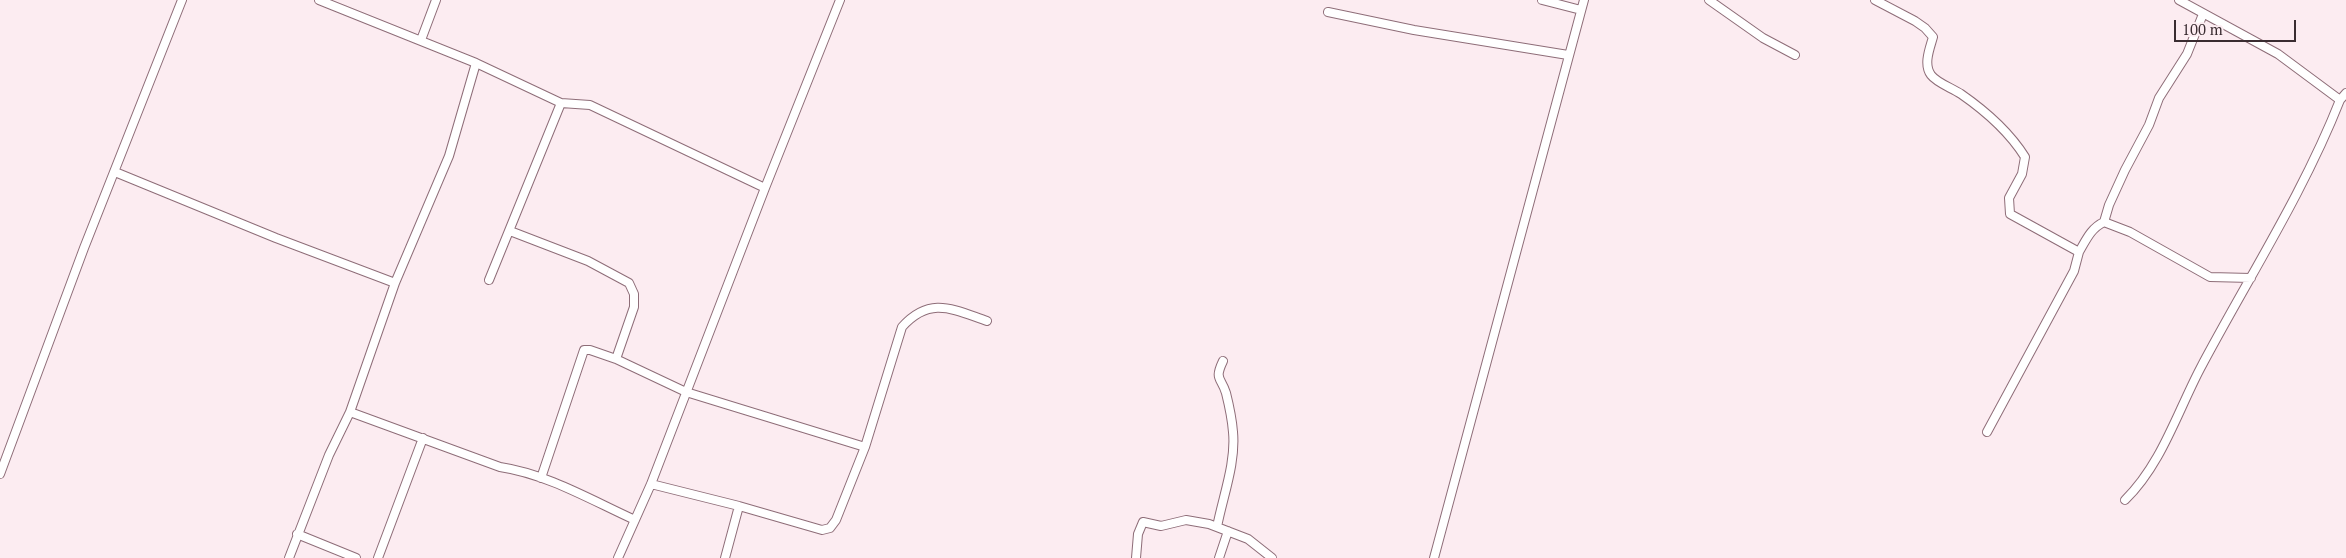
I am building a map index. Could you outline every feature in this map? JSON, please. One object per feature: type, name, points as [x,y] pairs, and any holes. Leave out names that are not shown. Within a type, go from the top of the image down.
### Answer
[{"type":"street","points":[[0,474],[182,0]]},
{"type":"street","points":[[319,0],[476,63],[561,102],[590,105],[765,188]]},
{"type":"street","points":[[421,40],[436,0]]},
{"type":"street","points":[[618,558],[651,484],[840,0]]},
{"type":"street","points":[[1542,0],[1582,10]]},
{"type":"street","points":[[1434,558],[1584,0]]},
{"type":"street","points":[[1709,0],[1763,38],[1795,55]]},
{"type":"street","points":[[1875,0],[1925,28],[1933,37],[1928,55],[1931,76],[1968,99],[2016,143],[2025,157],[2022,174],[2009,198],[2010,214],[2079,252]]},
{"type":"street","points":[[2179,0],[2278,54],[2340,100]]},
{"type":"street","points":[[1328,12],[1414,30],[1568,55]]},
{"type":"street","points":[[1987,432],[2074,271],[2079,252],[2091,232],[2104,222],[2109,205],[2149,125],[2159,98],[2187,54],[2203,14]]},
{"type":"street","points":[[289,558],[328,455],[350,412],[395,283],[449,156],[476,63]]},
{"type":"street","points":[[2125,500],[2138,487],[2150,468],[2199,370],[2251,278],[2317,153],[2340,100],[2346,93]]},
{"type":"street","points":[[490,280],[561,102]]},
{"type":"street","points":[[115,172],[276,238],[395,283]]},
{"type":"street","points":[[2104,222],[2130,232],[2210,277],[2251,278]]},
{"type":"street","points":[[510,231],[588,261],[629,283],[634,294],[634,307],[616,359]]},
{"type":"street","points":[[651,484],[739,506],[822,530],[830,528],[836,520],[865,447],[902,327],[915,313],[939,307],[987,321]]},
{"type":"street","points":[[541,478],[584,350],[590,350],[616,359],[686,392],[865,447]]},
{"type":"street","points":[[1217,527],[1234,450],[1233,430],[1226,391],[1220,383],[1219,371],[1223,361]]},
{"type":"street","points":[[350,412],[500,467],[541,478],[635,520]]},
{"type":"street","points":[[378,558],[423,438]]},
{"type":"street","points":[[725,558],[739,506]]},
{"type":"street","points":[[1136,558],[1138,534],[1143,522],[1161,526],[1186,520],[1217,527],[1248,539],[1272,558]]},
{"type":"street","points":[[1219,558],[1228,531]]},
{"type":"street","points":[[297,534],[356,558]]}]
